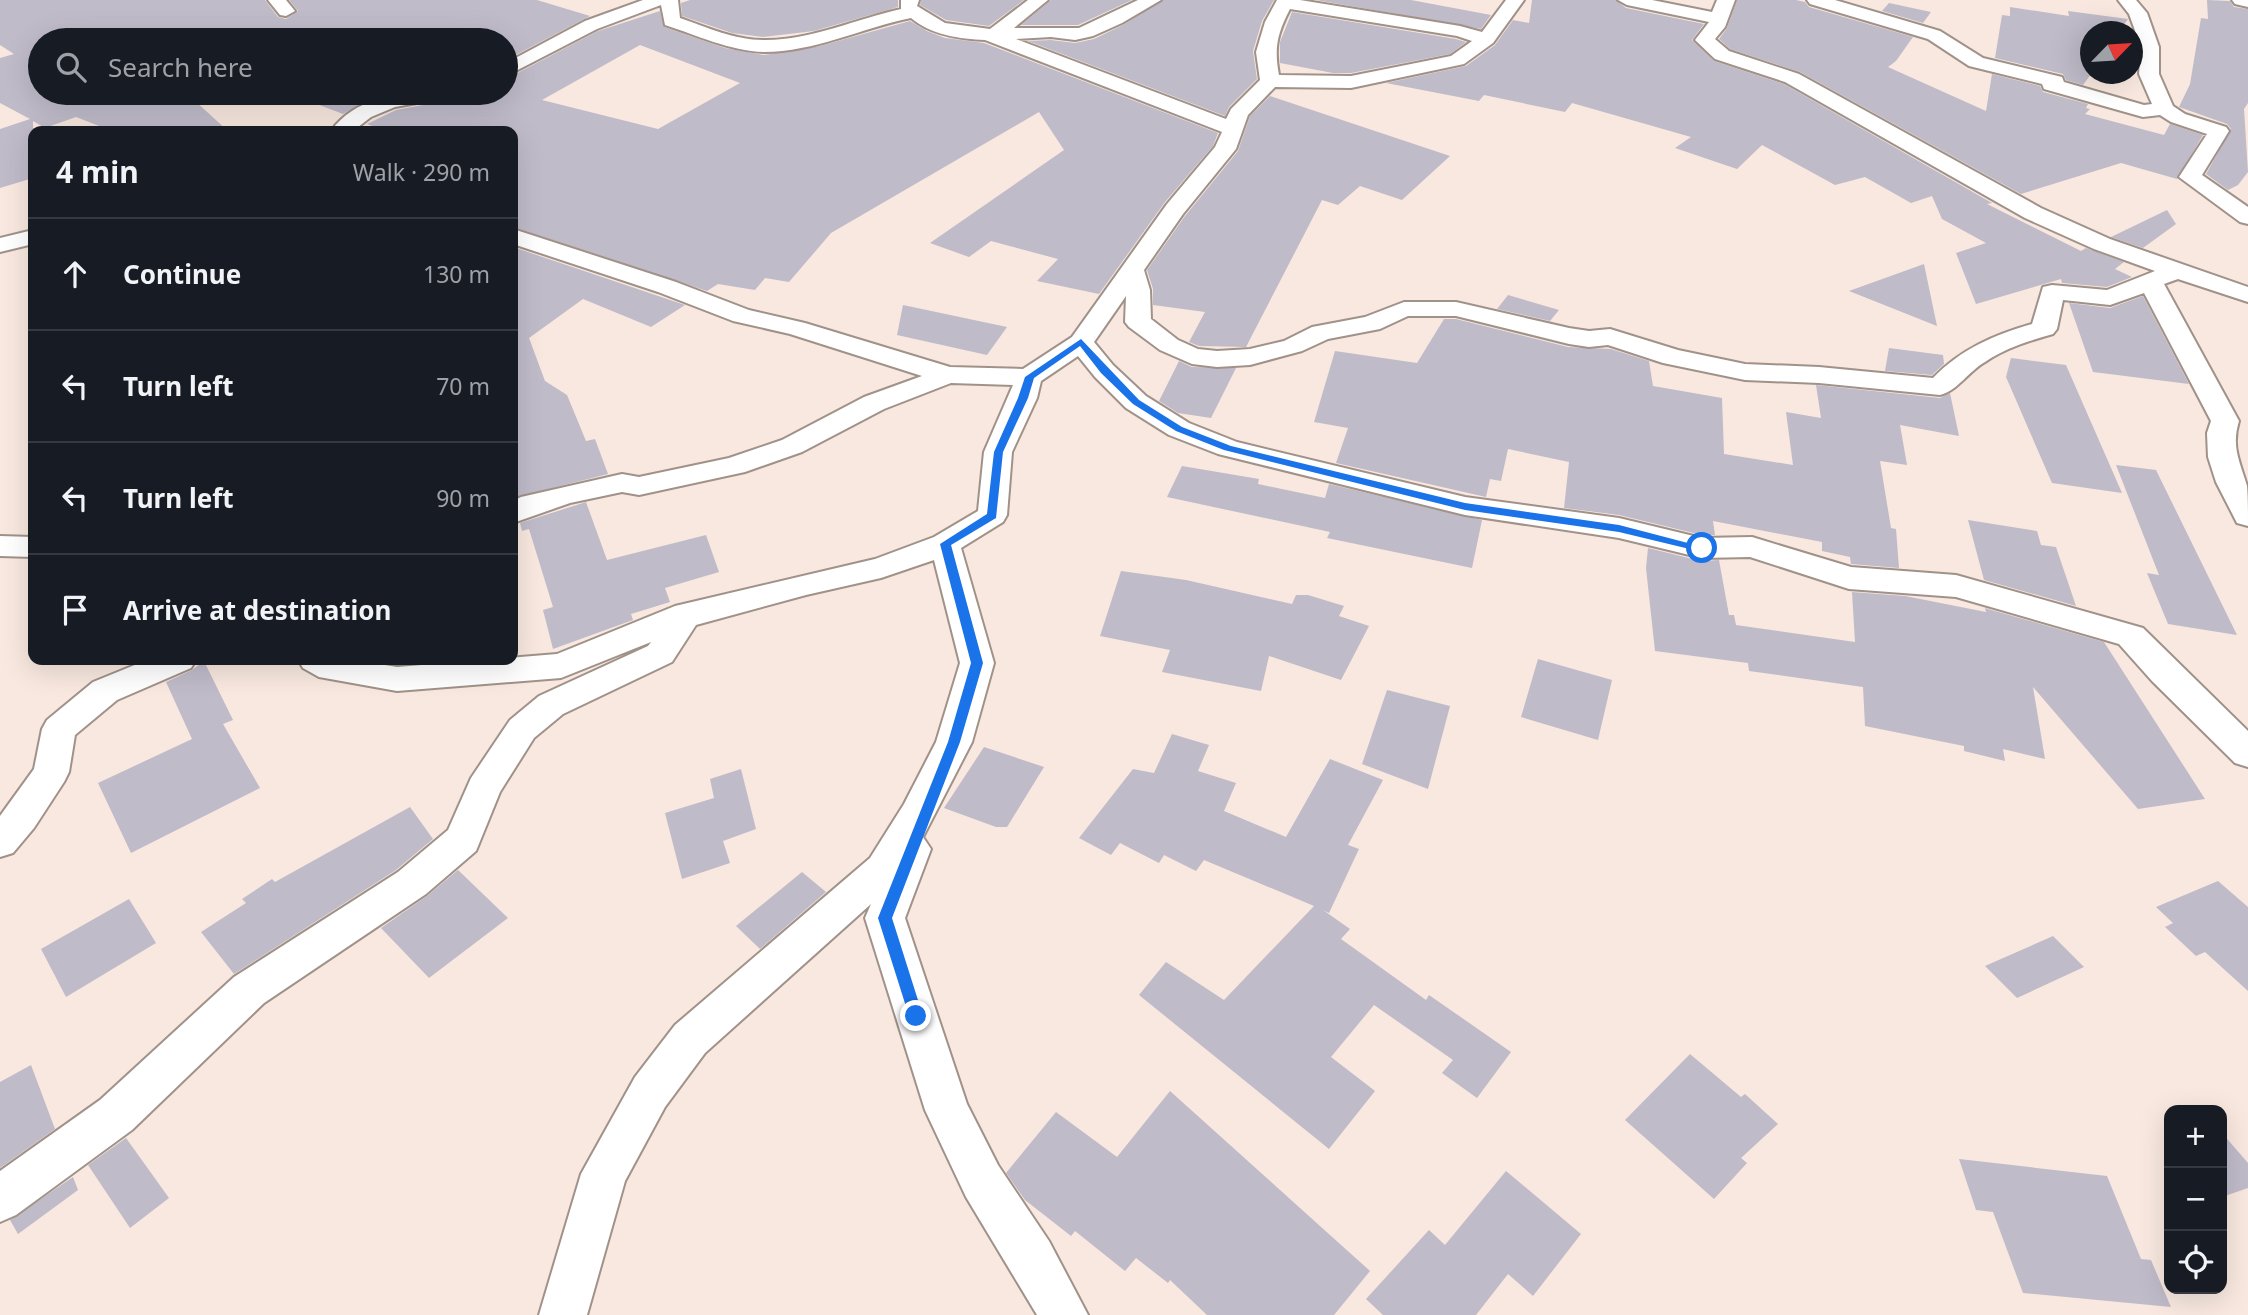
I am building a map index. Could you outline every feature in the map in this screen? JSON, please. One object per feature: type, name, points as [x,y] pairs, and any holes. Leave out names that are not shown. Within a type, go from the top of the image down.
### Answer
[{"type":"street","points":[[518,64],[591,25],[659,0]]},
{"type":"street","points":[[669,0],[671,21],[731,41],[763,46],[810,41],[912,6],[921,20],[961,33],[992,36],[1058,31],[1076,35],[1090,31],[1152,0]]},
{"type":"street","points":[[992,36],[1039,0]]},
{"type":"street","points":[[1489,0],[1513,2]]},
{"type":"street","points":[[1627,0],[1722,10],[1716,27],[1704,40],[1722,55],[1792,78],[2033,213],[2102,244],[2248,295]]},
{"type":"street","points":[[1816,0],[1934,35],[1976,62],[2055,81],[2050,85],[2143,111],[2164,109]]},
{"type":"street","points":[[2127,0],[2138,13],[2150,47],[2149,74],[2164,109],[2178,118],[2219,131],[2190,177]]},
{"type":"street","points":[[2241,0],[2248,2]]},
{"type":"street","points":[[1270,81],[1265,52],[1274,22],[1286,1],[1460,31],[1486,39]]},
{"type":"street","points":[[518,238],[667,287],[741,316],[796,328],[948,374],[1029,377],[1081,342],[1175,209],[1225,149],[1238,113],[1270,81],[1351,82],[1457,60],[1486,39],[1513,2]]},
{"type":"street","points":[[992,36],[1234,129]]},
{"type":"street","points":[[346,126],[357,115],[380,105]]},
{"type":"street","points":[[2190,177],[2248,202]]},
{"type":"street","points":[[2190,177],[2248,218]]},
{"type":"street","points":[[0,245],[28,238]]},
{"type":"street","points":[[1132,271],[1138,290],[1138,322],[1169,345],[1192,356],[1205,358],[1250,357],[1293,346],[1321,332],[1371,324],[1404,309],[1456,309],[1569,336],[1589,339],[1610,337],[1672,357],[1745,372],[1843,376],[1940,387],[1966,361],[1997,342],[2044,329],[2052,292],[2110,298],[2175,271]]},
{"type":"street","points":[[2150,281],[2225,421],[2219,442],[2222,460],[2248,516]]},
{"type":"street","points":[[1081,342],[1104,371],[1136,402],[1179,429],[1228,448],[1465,506],[1619,528],[1702,548],[1752,547],[1849,578],[1956,586],[2130,636],[2248,753]]},
{"type":"street","points":[[518,510],[568,494],[622,483],[639,486],[734,466],[792,446],[874,403],[948,374]]},
{"type":"street","points":[[325,665],[397,679],[561,666],[686,614],[701,613],[806,584],[881,568],[945,544],[992,515],[999,452],[1023,398],[1029,377]]},
{"type":"street","points":[[945,544],[977,663],[954,742],[885,918],[947,1110],[982,1181],[1032,1258],[1064,1315]]},
{"type":"street","points":[[0,547],[28,547]]},
{"type":"street","points":[[0,1199],[116,1115],[249,990],[412,883],[463,840],[484,788],[522,729],[551,705],[660,654],[686,614]]},
{"type":"street","points":[[0,842],[21,817],[51,772],[60,729],[105,691],[166,665]]},
{"type":"street","points":[[563,1315],[604,1174],[650,1092],[691,1039],[884,869],[917,814],[954,742]]},
{"type":"building","points":[[0,0],[265,0],[278,17],[286,19],[298,11],[289,0],[537,0],[590,16],[518,54],[518,28],[28,28],[28,105],[199,105],[223,126],[99,126],[76,117],[51,126],[42,126],[33,121],[33,126],[28,126],[28,180],[0,188],[0,129],[30,119],[0,103],[0,58],[14,54],[0,45]]},
{"type":"building","points":[[690,0],[898,0],[898,7],[814,31],[763,37],[732,33],[682,16],[681,3]]},
{"type":"building","points":[[921,0],[1024,0],[989,26],[946,20],[920,5]]},
{"type":"building","points":[[1051,0],[1132,0],[1078,25],[1021,25]]},
{"type":"building","points":[[1163,0],[1274,0],[1262,21],[1253,51],[1257,79],[1229,107],[1225,116],[1028,41],[1075,43],[1094,39]]},
{"type":"building","points":[[1316,0],[1411,0],[1491,15],[1481,29]]},
{"type":"building","points":[[1532,0],[1616,0],[1626,8],[1704,24],[1692,40],[1714,61],[1784,84],[1992,203],[1987,204],[2081,251],[2086,248],[2124,262],[2115,269],[2132,277],[2107,287],[2062,283],[2061,279],[1976,304],[1956,253],[1986,243],[1942,219],[1932,196],[1911,203],[1865,177],[1835,185],[1762,145],[1737,169],[1675,148],[1691,137],[1572,103],[1565,112],[1484,95],[1479,101],[1386,83],[1466,66],[1495,45],[1513,20],[1529,23]]},
{"type":"building","points":[[1737,0],[1796,0],[1805,2],[1809,7],[1913,37],[1896,61],[1888,67],[1986,111],[1992,74],[2040,86],[2043,92],[2088,104],[2086,108],[2090,109],[2085,114],[2164,135],[2170,124],[2203,135],[2177,179],[2121,163],[2021,194],[1800,72],[1730,49],[1719,39],[1727,28]]},
{"type":"building","points":[[2207,0],[2230,1],[2234,7],[2248,9],[2248,103],[2244,109],[2248,172],[2238,185],[2228,190],[2206,174],[2231,129],[2227,124],[2179,107],[2190,84],[2201,18],[2208,19]]},
{"type":"building","points":[[1889,3],[1931,12],[1923,23],[1882,11]]},
{"type":"building","points":[[2010,7],[2069,16],[2068,11],[2128,19],[2080,21],[2080,84],[2083,85],[2066,80],[2063,74],[1995,58],[2002,15],[2010,16]]},
{"type":"building","points":[[660,11],[664,27],[725,48],[764,55],[820,46],[910,21],[945,38],[984,43],[1218,133],[1213,146],[1165,202],[1099,294],[1037,281],[1058,259],[991,241],[969,257],[930,243],[1064,150],[1039,112],[831,233],[789,282],[765,278],[755,290],[718,284],[707,291],[518,229],[518,126],[367,124],[396,110],[423,105],[518,105],[518,73],[598,31]],"holes":[[[640,45],[740,83],[658,129],[542,100]]]},
{"type":"building","points":[[1292,12],[1466,42],[1450,54],[1351,73],[1333,73],[1280,63],[1280,42]]},
{"type":"building","points":[[1270,96],[1450,156],[1402,200],[1360,186],[1338,205],[1322,200],[1246,347],[1199,346],[1189,342],[1205,312],[1153,305],[1153,289],[1147,270],[1185,216],[1238,151],[1250,116]]},
{"type":"building","points":[[319,105],[359,105],[343,114]]},
{"type":"building","points":[[2167,210],[2176,224],[2143,248],[2111,237]]},
{"type":"building","points":[[518,249],[685,305],[651,327],[583,299],[529,338],[545,381],[567,395],[586,441],[595,439],[608,474],[518,497]]},
{"type":"building","points":[[1924,264],[1937,326],[1849,291]]},
{"type":"building","points":[[1508,295],[1559,310],[1550,321],[1497,309]]},
{"type":"building","points":[[2143,296],[2189,384],[2093,372],[2069,303],[2110,308]]},
{"type":"building","points":[[903,305],[1007,327],[987,355],[897,335]]},
{"type":"building","points":[[1444,319],[1456,319],[1568,347],[1611,349],[1649,361],[1653,386],[1722,398],[1724,454],[1793,465],[1786,412],[1821,418],[1816,385],[1940,398],[1950,393],[1959,436],[1900,425],[1907,465],[1880,461],[1891,528],[1896,529],[1899,568],[1851,564],[1850,557],[1822,551],[1822,542],[1713,521],[1715,535],[1702,535],[1619,515],[1564,508],[1569,462],[1508,449],[1501,481],[1490,479],[1486,497],[1336,463],[1348,428],[1314,422],[1335,351],[1417,363]]},
{"type":"building","points":[[1889,348],[1943,355],[1944,364],[1932,375],[1885,371]]},
{"type":"building","points":[[2011,358],[2066,365],[2122,493],[2052,483],[2006,377]]},
{"type":"building","points":[[1179,361],[1192,367],[1236,368],[1211,418],[1178,413],[1159,401]]},
{"type":"building","points":[[2116,465],[2156,470],[2237,635],[2168,624],[2147,573],[2159,575]]},
{"type":"building","points":[[1182,466],[1259,479],[1258,484],[1325,498],[1329,484],[1482,520],[1472,568],[1327,538],[1330,532],[1167,497]]},
{"type":"building","points":[[586,502],[607,560],[706,535],[719,572],[665,588],[670,602],[631,614],[633,620],[553,649],[543,610],[553,607],[529,529],[522,531],[520,523]]},
{"type":"building","points":[[1968,520],[2037,531],[2041,545],[2056,547],[2076,606],[1984,580]]},
{"type":"building","points":[[1648,548],[1701,561],[1719,560],[1729,615],[1734,615],[1736,625],[1855,642],[1852,592],[1905,596],[1986,612],[1985,608],[2104,642],[2205,799],[2138,809],[2033,687],[2045,759],[2003,749],[2005,761],[1964,751],[1964,746],[1865,726],[1863,687],[1749,671],[1748,663],[1655,651],[1646,568]]},
{"type":"building","points":[[1121,571],[1186,580],[1292,604],[1296,595],[1308,595],[1344,606],[1339,616],[1369,626],[1341,680],[1269,656],[1261,691],[1162,672],[1170,650],[1100,636]]},
{"type":"building","points":[[1538,659],[1612,680],[1598,740],[1521,717]]},
{"type":"building","points":[[199,665],[206,665],[233,720],[223,724],[260,788],[131,853],[98,783],[192,739],[166,682]]},
{"type":"building","points":[[1387,690],[1450,706],[1428,789],[1362,764]]},
{"type":"building","points":[[1172,734],[1209,745],[1198,771],[1236,783],[1224,811],[1286,837],[1330,759],[1383,780],[1348,845],[1359,849],[1329,913],[1323,910],[1350,929],[1341,939],[1426,1000],[1429,995],[1511,1052],[1477,1098],[1442,1073],[1453,1060],[1374,1005],[1331,1057],[1375,1091],[1329,1149],[1139,995],[1166,962],[1224,1000],[1314,906],[1204,860],[1196,871],[1164,855],[1159,863],[1120,843],[1111,855],[1079,838],[1133,769],[1154,773]]},
{"type":"building","points":[[984,747],[1044,767],[1007,827],[996,827],[944,808]]},
{"type":"building","points":[[741,769],[756,829],[723,841],[730,863],[682,879],[665,813],[714,798],[710,779]]},
{"type":"building","points":[[410,807],[433,839],[396,870],[234,974],[201,932],[246,903],[242,899],[272,879],[275,882]]},
{"type":"building","points":[[458,870],[508,918],[429,978],[381,928],[427,896]]},
{"type":"building","points":[[802,872],[826,892],[760,949],[736,926]]},
{"type":"building","points":[[2218,881],[2248,907],[2248,991],[2205,952],[2196,956],[2165,927],[2173,923],[2156,907]]},
{"type":"building","points":[[129,899],[156,943],[66,997],[41,949]]},
{"type":"building","points":[[2053,936],[2084,967],[2017,998],[1985,966]]},
{"type":"building","points":[[1690,1054],[1741,1097],[1745,1094],[1778,1124],[1741,1158],[1747,1163],[1714,1199],[1625,1120]]},
{"type":"building","points":[[31,1065],[55,1129],[0,1168],[0,1082]]},
{"type":"building","points":[[1170,1091],[1370,1271],[1334,1315],[1207,1315],[1170,1280],[1168,1283],[1136,1258],[1125,1271],[1075,1231],[1071,1236],[1025,1200],[1006,1173],[1056,1112],[1117,1157]]},
{"type":"building","points":[[126,1138],[169,1198],[130,1228],[88,1165]]},
{"type":"building","points":[[2227,1139],[2248,1163],[2248,1188],[2227,1195]]},
{"type":"building","points":[[1959,1159],[2107,1176],[2141,1259],[2151,1260],[2171,1307],[2023,1293],[1993,1212],[1976,1210]]},
{"type":"building","points":[[1506,1171],[1581,1234],[1533,1296],[1508,1274],[1476,1315],[1383,1315],[1366,1299],[1429,1230],[1445,1245]]},
{"type":"building","points":[[73,1177],[78,1190],[18,1234],[10,1220]]},
{"type":"route","points":[[916,1016],[885,918],[954,742],[977,663],[945,544],[992,515],[999,452],[1023,398],[1029,377],[1081,342],[1104,371],[1136,402],[1179,429],[1228,448],[1465,506],[1619,528],[1702,548]]}]
